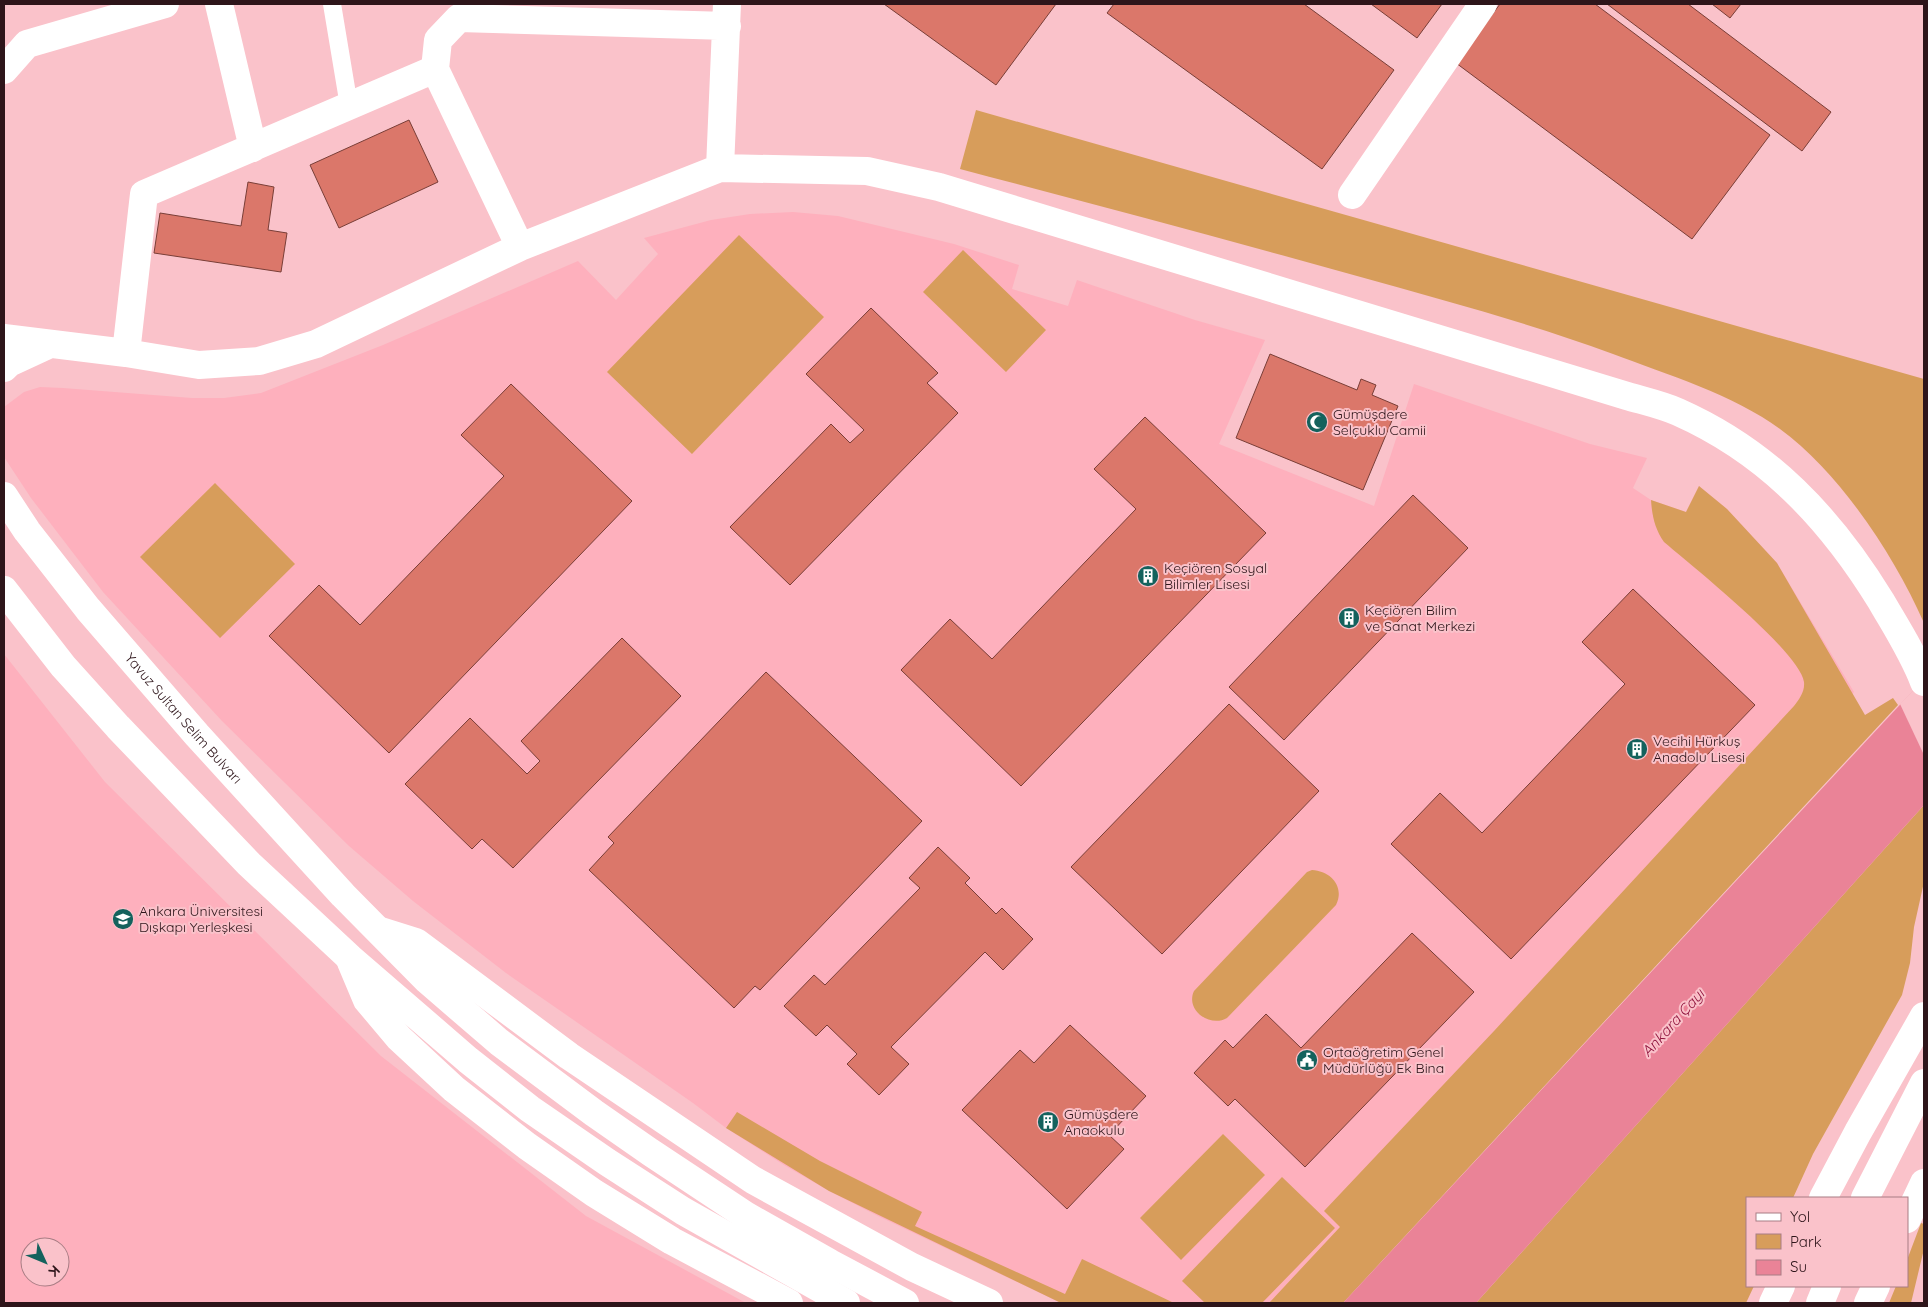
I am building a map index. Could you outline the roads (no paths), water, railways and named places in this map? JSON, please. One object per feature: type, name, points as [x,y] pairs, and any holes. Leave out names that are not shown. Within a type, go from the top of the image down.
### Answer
[{"type":"main road","points":[[4,70],[27,44],[165,4]]},
{"type":"main road","points":[[218,4],[253,148]]},
{"type":"main road","points":[[1352,195],[1483,4]]},
{"type":"main road","points":[[520,246],[435,68],[438,40],[459,18],[727,15],[720,168]]},
{"type":"main road","points":[[126,353],[144,194],[435,68]]},
{"type":"main road","points":[[4,338],[126,353],[199,365],[259,361],[316,344],[520,246],[720,168],[867,171],[939,187],[1676,412],[1707,426],[1748,451],[1780,477],[1834,532],[1859,567],[1906,645],[1924,681]]},
{"type":"main road","points":[[4,368],[9,363],[50,344]]},
{"type":"main road","name":"Yavuz Sultan Selim Bulvarı","points":[[4,496],[57,570],[116,642],[239,784],[343,895],[427,980],[487,1032],[594,1113],[745,1215],[830,1264],[905,1303]]},
{"type":"main road","points":[[4,590],[63,666],[118,727],[249,864],[350,958],[468,1060],[545,1120],[683,1211],[846,1303]]},
{"type":"main road","points":[[377,930],[416,942],[569,1056],[753,1180],[912,1267],[989,1303]]},
{"type":"main road","points":[[350,958],[367,1000],[399,1038],[454,1089],[498,1124],[594,1193],[672,1240],[789,1303]]},
{"type":"main road","points":[[1824,1197],[1924,1016]]},
{"type":"main road","points":[[1866,1197],[1924,1083]]},
{"type":"main road","points":[[1908,1217],[1924,1183]]},
{"type":"main road","points":[[1773,1303],[1781,1287]]},
{"type":"main road","points":[[1820,1303],[1827,1287]]},
{"type":"main road","points":[[1868,1303],[1876,1287]]},
{"type":"lane","points":[[332,4],[349,106]]},
{"type":"water","name":"Ankara Çayı","points":[[1924,679],[1924,805],[1476,1303],[1343,1303]]},
{"type":"place","name":"Gümüşdere Selçuklu Camii","points":[[1317,422]]},
{"type":"place","name":"Keçiören Sosyal Bilimler Lisesi","points":[[1148,576]]},
{"type":"place","name":"Keçiören Bilim ve Sanat Merkezi","points":[[1349,618]]},
{"type":"place","name":"Vecihi Hürkuş Anadolu Lisesi","points":[[1637,749]]},
{"type":"place","name":"Ankara Üniversitesi Dışkapı Yerleşkesi","points":[[123,919]]},
{"type":"place","name":"Ortaöğretim Genel Müdürlüğü Ek Bina","points":[[1307,1060]]},
{"type":"place","name":"Gümüşdere Anaokulu","points":[[1048,1122]]}]
